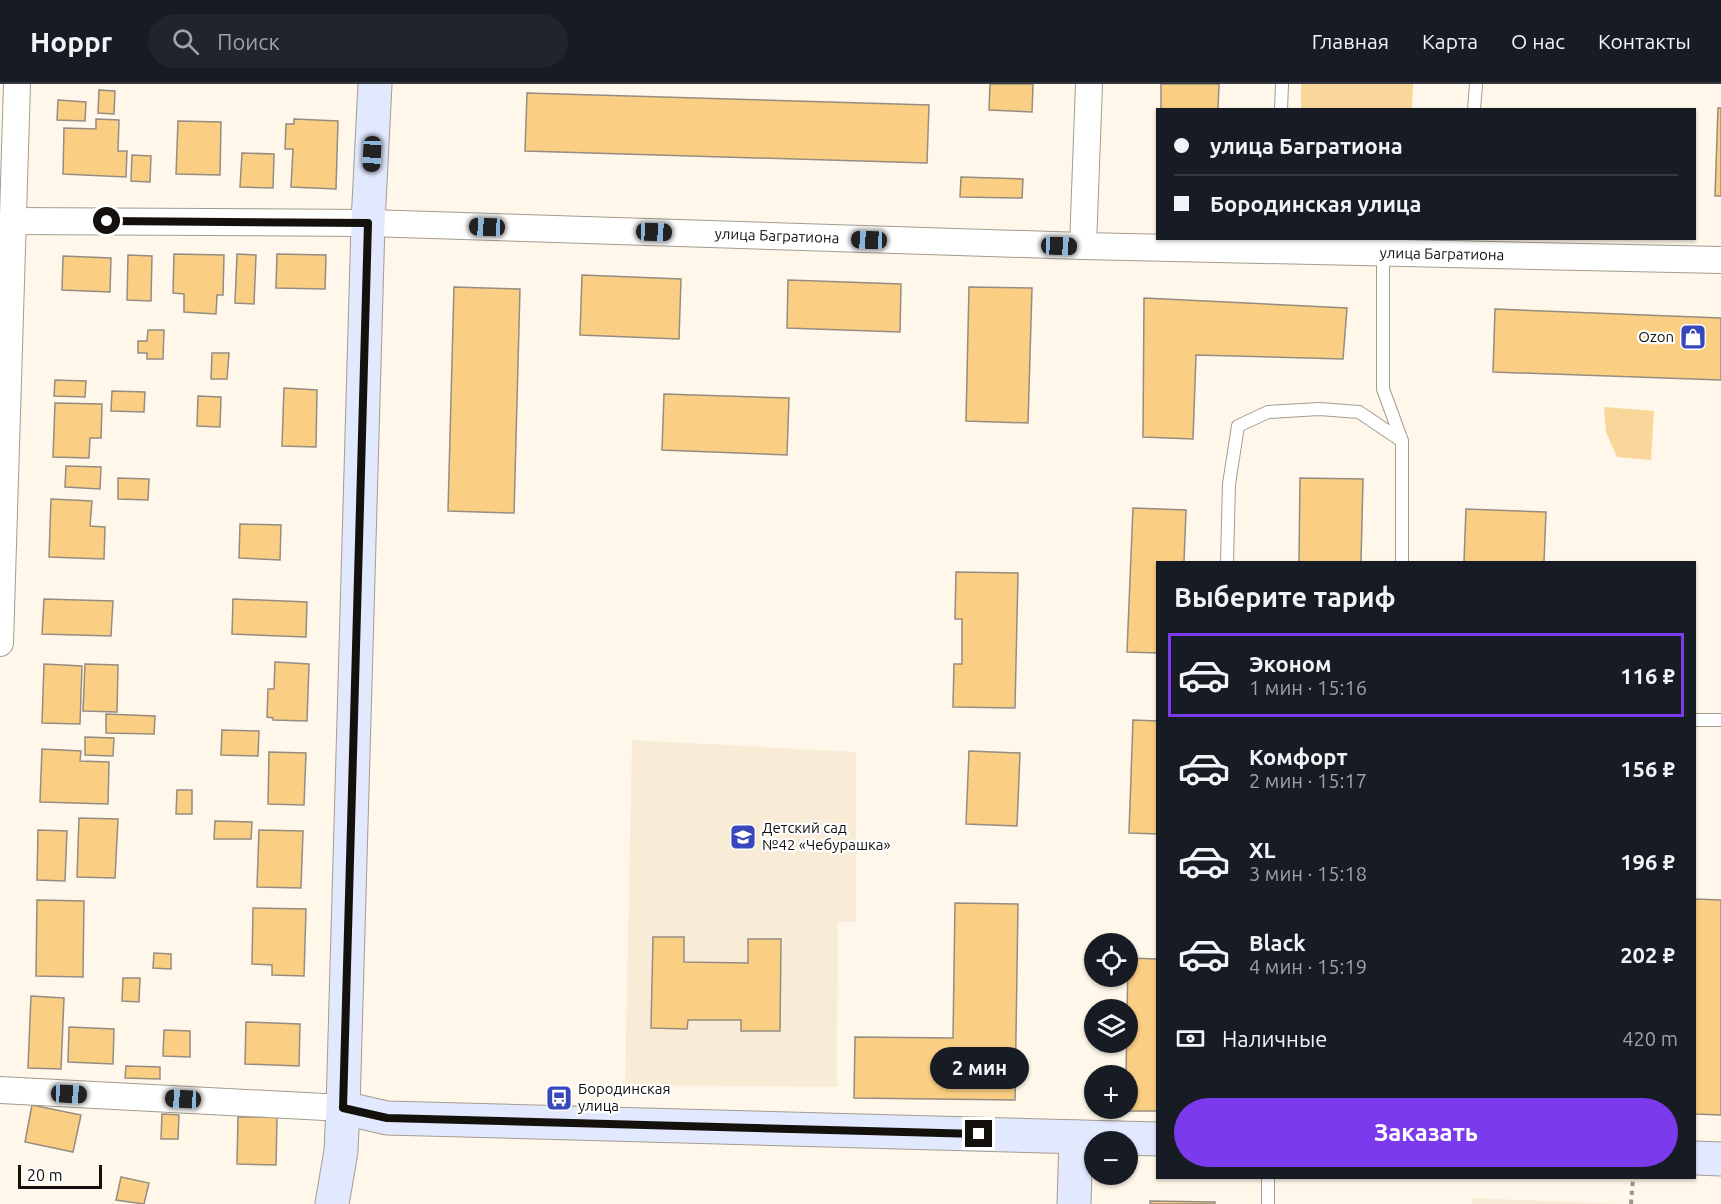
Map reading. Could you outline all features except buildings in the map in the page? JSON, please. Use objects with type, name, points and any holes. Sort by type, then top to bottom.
[{"type":"street","points":[[0,643],[17,84]]},
{"type":"street","points":[[332,1204],[341,1151],[343,1108],[368,223],[375,84]]},
{"type":"street","points":[[1083,246],[1089,84]]},
{"type":"street","name":"улица Багратиона","points":[[12,221],[368,223],[1083,246],[1274,245],[1383,253],[1468,246],[1721,260]]},
{"type":"street","points":[[0,1090],[343,1108],[387,1118],[1156,1138]]},
{"type":"street","points":[[1074,1204],[1076,1137]]},
{"type":"street","points":[[1696,1158],[1721,1160]]},
{"type":"lane","points":[[1281,108],[1282,84]]},
{"type":"lane","points":[[1474,108],[1476,84]]},
{"type":"lane","points":[[1383,253],[1383,389],[1402,441],[1402,561]]},
{"type":"lane","points":[[1227,561],[1229,484],[1238,426],[1268,412],[1319,409],[1359,412],[1402,441]]},
{"type":"lane","points":[[1696,720],[1721,720]]},
{"type":"lane","points":[[1268,1179],[1268,1204]]},
{"type":"path","points":[[1631,1204],[1632,1179]]},
{"type":"shaded area","points":[[1301,84],[1413,84],[1412,108],[1301,108]]},
{"type":"shaded area","points":[[1604,407],[1654,411],[1651,460],[1617,457],[1606,432]]},
{"type":"shaded area","name":"Детский сад №42 «Чебурашка»","points":[[632,740],[856,752],[856,922],[838,922],[837,1087],[625,1085]]},
{"type":"shaded area","points":[[1472,1198],[1622,1204],[1472,1204]]},
{"type":"place","name":"Ozon","points":[[1693,337]]},
{"type":"place","name":"Детский сад №42 «Чебурашка»","points":[[743,837]]},
{"type":"place","name":"Бородинская улица","points":[[559,1098]]},
{"type":"route","points":[[107,221],[368,223],[343,1108],[387,1118],[979,1134]]}]
